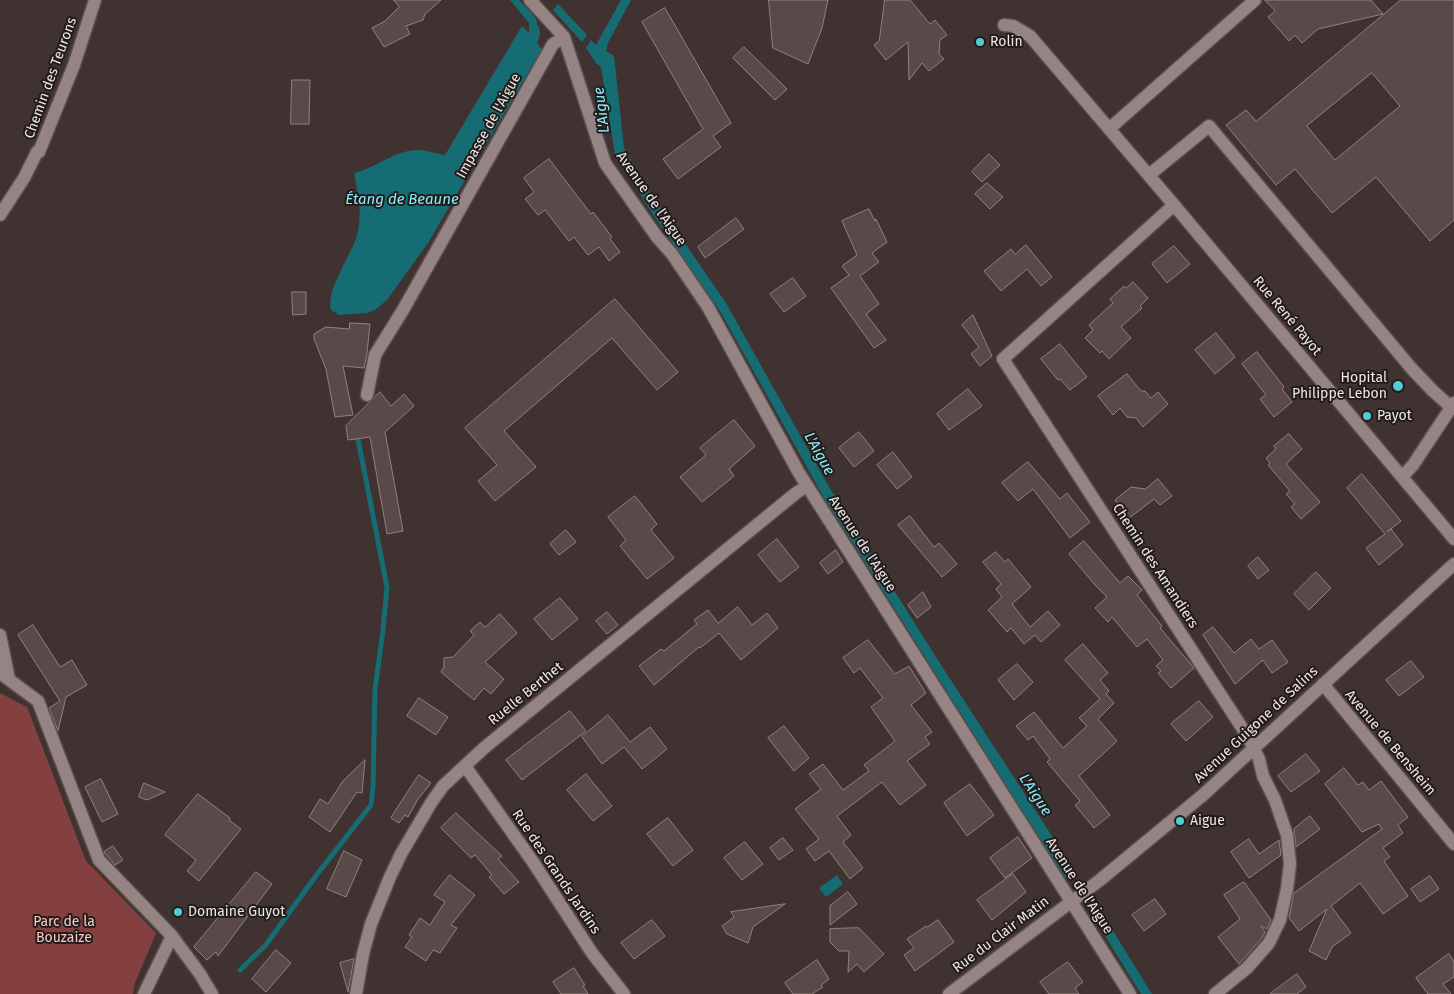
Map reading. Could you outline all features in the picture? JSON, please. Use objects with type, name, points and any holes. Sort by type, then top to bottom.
[{"type":"street","name":"Chemin des Teurons","points":[[0,215],[24,178],[43,143],[77,58],[95,0]]},
{"type":"street","name":"Avenue de l'Aigue","points":[[530,0],[564,37],[605,163],[656,237],[672,254],[708,307],[807,486],[1049,868],[1074,898],[1130,994]]},
{"type":"street","points":[[1109,129],[1255,0]]},
{"type":"street","name":"Rue René Payot","points":[[1004,25],[1012,26],[1030,36],[1174,204],[1454,539]]},
{"type":"street","name":"Impasse de l'Aigue","points":[[367,394],[375,355],[408,301],[553,44],[564,37]]},
{"type":"street","points":[[1149,175],[1209,126],[1412,369],[1453,405],[1413,465],[1402,477]]},
{"type":"street","name":"Chemin des Amandiers","points":[[1174,204],[1003,359],[1254,747],[1259,759],[1262,776],[1275,800],[1287,835],[1290,864],[1288,889],[1280,920],[1269,943],[1259,957],[1215,994]]},
{"type":"street","name":"Ruelle Berthet","points":[[357,989],[363,954],[371,924],[390,877],[401,854],[443,786],[491,742],[807,486]]},
{"type":"street","name":"Avenue Guigone de Salins","points":[[1074,898],[1203,795],[1454,564]]},
{"type":"street","points":[[0,635],[5,676],[38,701],[99,860],[172,936],[212,994]]},
{"type":"street","name":"Avenue de Bensheim","points":[[1323,684],[1454,844]]},
{"type":"street","name":"Rue des Grands Jardins","points":[[465,766],[533,862],[592,953],[624,994]]},
{"type":"street","name":"Rue du Clair Matin","points":[[949,994],[1074,898]]},
{"type":"street","points":[[144,994],[172,936]]},
{"type":"green space","name":"Parc de la Bouzaize","points":[[0,693],[27,707],[86,861],[156,933],[135,983],[133,994],[0,994]]},
{"type":"water","name":"Étang de Beaune","points":[[510,0],[516,0],[539,27],[540,35],[537,43],[542,49],[428,243],[387,300],[375,310],[367,313],[339,315],[331,310],[330,301],[336,282],[355,240],[360,217],[354,173],[393,156],[410,151],[421,150],[445,155],[522,26],[529,33],[529,23]]},
{"type":"water","points":[[621,0],[631,0],[608,43],[606,51],[614,56],[624,148],[647,188],[726,303],[829,487],[941,665],[1074,870],[1065,878],[823,496],[720,311],[654,216],[615,154],[601,67],[586,48],[591,40],[596,45]]},
{"type":"water","points":[[558,4],[587,35],[582,42],[553,10]]},
{"type":"water","points":[[837,875],[843,884],[826,897],[819,888]]},
{"type":"water","points":[[1105,918],[1152,994],[1141,994],[1097,923]]},
{"type":"building","points":[[394,0],[441,0],[425,14],[423,20],[406,26],[410,34],[384,47],[372,28],[385,21],[399,7]]},
{"type":"building","points":[[769,0],[828,0],[822,28],[808,64],[773,48]]},
{"type":"building","points":[[885,0],[910,0],[930,24],[935,20],[947,35],[940,40],[939,54],[944,59],[929,71],[922,63],[909,80],[908,42],[886,60],[874,45],[879,41]]},
{"type":"building","points":[[1265,0],[1371,0],[1383,14],[1318,29],[1302,43],[1295,35],[1289,41],[1268,17],[1275,11]]},
{"type":"building","points":[[1401,0],[1454,0],[1454,220],[1430,241],[1376,177],[1332,213],[1295,169],[1276,185],[1226,125],[1246,110],[1256,121]],"holes":[[[1372,73],[1400,106],[1335,160],[1307,126]]]},
{"type":"building","points":[[665,8],[731,123],[713,136],[721,147],[678,179],[663,159],[703,129],[642,22]]},
{"type":"building","points":[[744,47],[787,89],[775,100],[733,58]]},
{"type":"building","points":[[292,80],[310,80],[309,124],[291,124]]},
{"type":"building","points":[[989,154],[1000,165],[982,182],[972,172]]},
{"type":"building","points":[[549,159],[591,214],[593,212],[612,237],[610,239],[620,252],[609,261],[599,247],[588,255],[574,237],[569,241],[545,210],[538,215],[525,199],[534,192],[524,178]]},
{"type":"building","points":[[987,183],[1003,197],[990,209],[975,194]]},
{"type":"building","points":[[869,209],[887,242],[872,253],[879,262],[860,276],[879,304],[866,314],[886,340],[874,348],[831,288],[849,275],[842,266],[857,255],[842,221]]},
{"type":"building","points":[[736,218],[744,229],[705,258],[698,247]]},
{"type":"building","points":[[1026,245],[1052,277],[1041,286],[1027,269],[1001,291],[984,271],[1011,249],[1015,254]]},
{"type":"building","points":[[1174,246],[1190,264],[1167,283],[1152,264]]},
{"type":"building","points":[[793,278],[806,296],[784,312],[770,294]]},
{"type":"building","points":[[1133,282],[1148,298],[1140,306],[1142,308],[1121,327],[1131,338],[1109,359],[1085,338],[1093,330],[1089,325],[1113,303],[1110,299],[1124,286],[1126,288]]},
{"type":"building","points":[[292,292],[306,292],[306,314],[293,315]]},
{"type":"building","points":[[615,299],[678,372],[657,390],[612,338],[504,431],[536,467],[495,501],[478,481],[497,465],[465,428]]},
{"type":"building","points":[[973,315],[992,356],[980,366],[971,354],[979,347],[962,325]]},
{"type":"building","points":[[350,323],[370,324],[367,353],[364,368],[343,366],[353,415],[335,417],[326,369],[314,339],[314,334],[326,327],[349,329]]},
{"type":"building","points":[[1216,333],[1235,357],[1215,374],[1195,350]]},
{"type":"building","points":[[1060,344],[1087,377],[1070,390],[1060,379],[1058,380],[1041,359]]},
{"type":"building","points":[[1257,352],[1284,387],[1282,389],[1292,402],[1274,417],[1260,399],[1266,395],[1242,364]]},
{"type":"building","points":[[1127,374],[1141,391],[1145,391],[1151,398],[1158,392],[1168,404],[1143,427],[1136,418],[1127,417],[1120,408],[1113,415],[1098,396]]},
{"type":"building","points":[[968,389],[982,406],[949,430],[937,414]]},
{"type":"building","points":[[380,392],[391,406],[404,394],[414,406],[385,432],[403,531],[387,534],[370,437],[348,440],[346,426]]},
{"type":"building","points":[[734,420],[755,446],[729,469],[734,476],[702,502],[680,477],[706,455],[700,448]]},
{"type":"building","points":[[859,432],[874,451],[854,467],[839,448]]},
{"type":"building","points":[[1289,434],[1302,449],[1286,464],[1320,502],[1301,519],[1291,507],[1295,504],[1286,494],[1290,491],[1268,465],[1270,463],[1266,458],[1276,449],[1274,446]]},
{"type":"building","points":[[893,452],[912,477],[897,489],[877,465]]},
{"type":"building","points":[[1028,462],[1060,499],[1067,493],[1090,522],[1070,538],[1033,489],[1018,501],[1002,483]]},
{"type":"building","points":[[1362,474],[1401,521],[1387,532],[1391,529],[1403,545],[1379,565],[1366,548],[1385,534],[1347,488]]},
{"type":"building","points":[[1158,479],[1172,496],[1160,505],[1154,499],[1128,519],[1115,500],[1131,487],[1145,489]]},
{"type":"building","points":[[635,496],[657,524],[651,530],[674,558],[647,579],[620,546],[626,540],[608,517]]},
{"type":"building","points":[[910,516],[934,547],[939,543],[957,564],[942,577],[898,525]]},
{"type":"building","points":[[566,530],[576,542],[559,555],[550,544]]},
{"type":"building","points":[[777,539],[799,567],[780,582],[758,555]]},
{"type":"building","points":[[1084,541],[1120,583],[1128,576],[1142,590],[1137,595],[1162,626],[1160,628],[1194,668],[1171,688],[1158,673],[1161,671],[1156,666],[1163,660],[1147,639],[1137,647],[1112,617],[1108,622],[1095,608],[1107,597],[1069,554]]},
{"type":"building","points":[[836,550],[843,562],[828,574],[820,563]]},
{"type":"building","points":[[996,552],[1005,562],[1008,559],[1031,587],[1012,604],[1030,627],[1048,611],[1060,625],[1041,642],[1035,635],[1024,644],[1011,628],[1007,632],[988,610],[1002,597],[996,589],[1001,584],[983,562]]},
{"type":"building","points":[[1258,557],[1269,570],[1258,579],[1248,566]]},
{"type":"building","points":[[1316,572],[1331,588],[1309,610],[1294,594]]},
{"type":"building","points":[[923,592],[931,607],[917,618],[908,605]]},
{"type":"building","points":[[560,598],[578,619],[552,640],[534,619]]},
{"type":"building","points":[[738,607],[752,625],[767,613],[778,628],[741,660],[719,633],[699,647],[654,685],[639,666],[661,649],[664,651],[697,624],[694,620],[708,610],[718,623]]},
{"type":"building","points":[[607,612],[618,625],[607,634],[596,621]]},
{"type":"building","points":[[500,614],[517,633],[485,662],[504,679],[491,694],[484,688],[474,700],[441,672],[444,667],[444,658],[453,657],[474,635],[470,631],[480,622],[485,627]]},
{"type":"building","points":[[33,625],[60,667],[72,660],[87,685],[66,697],[58,731],[49,708],[60,701],[18,635]]},
{"type":"building","points":[[1213,627],[1234,653],[1251,639],[1259,649],[1272,640],[1288,662],[1272,673],[1263,660],[1235,684],[1203,635]]},
{"type":"building","points":[[868,640],[895,674],[909,666],[926,693],[911,705],[932,732],[925,737],[930,744],[907,761],[926,785],[900,805],[882,782],[837,816],[851,835],[843,842],[863,868],[850,879],[829,851],[815,861],[806,849],[819,839],[795,809],[821,789],[809,774],[823,764],[843,790],[869,771],[864,765],[895,741],[871,707],[883,698],[860,668],[854,673],[843,658]]},
{"type":"building","points":[[1083,644],[1108,673],[1100,680],[1109,691],[1106,694],[1114,703],[1098,719],[1117,741],[1079,776],[1110,815],[1094,828],[1075,805],[1080,801],[1047,762],[1050,759],[1033,736],[1028,740],[1016,726],[1034,712],[1063,748],[1087,726],[1079,718],[1100,699],[1065,660]]},
{"type":"building","points":[[1411,661],[1424,677],[1399,696],[1386,680]]},
{"type":"building","points":[[1017,664],[1033,682],[1014,700],[998,680]]},
{"type":"building","points":[[419,698],[448,717],[436,735],[407,716]]},
{"type":"building","points":[[1199,701],[1213,717],[1186,741],[1171,724]]},
{"type":"building","points":[[570,711],[586,731],[522,780],[506,760]]},
{"type":"building","points":[[608,715],[630,742],[650,727],[667,749],[642,769],[624,747],[602,764],[582,737]]},
{"type":"building","points":[[784,726],[809,758],[794,771],[768,738]]},
{"type":"building","points":[[1306,754],[1320,771],[1291,792],[1278,776]]},
{"type":"building","points":[[365,760],[362,793],[357,792],[330,832],[309,817],[320,799],[328,804],[343,781]]},
{"type":"building","points":[[1344,768],[1358,785],[1363,782],[1369,790],[1381,781],[1408,817],[1398,825],[1403,833],[1383,848],[1390,857],[1384,861],[1408,896],[1383,914],[1360,883],[1331,906],[1351,933],[1332,947],[1326,960],[1309,951],[1327,909],[1299,931],[1289,918],[1294,893],[1382,829],[1379,824],[1362,832],[1325,784]]},
{"type":"building","points":[[586,774],[612,806],[593,821],[567,790]]},
{"type":"building","points":[[419,775],[431,783],[418,799],[408,817],[405,815],[399,823],[391,818]]},
{"type":"building","points":[[101,779],[118,814],[102,822],[85,787]]},
{"type":"building","points":[[144,783],[165,792],[147,800],[139,797]]},
{"type":"building","points":[[970,784],[994,815],[967,836],[944,803]]},
{"type":"building","points":[[198,794],[230,818],[229,820],[241,829],[199,881],[187,871],[196,860],[165,835]]},
{"type":"building","points":[[456,813],[502,856],[498,859],[519,882],[504,894],[489,877],[492,875],[475,855],[471,858],[441,828]]},
{"type":"building","points":[[1310,816],[1320,829],[1296,847],[1294,829]]},
{"type":"building","points":[[668,818],[693,850],[673,866],[647,834]]},
{"type":"building","points":[[1018,837],[1032,858],[1005,878],[990,858]]},
{"type":"building","points":[[783,838],[793,850],[779,860],[770,848]]},
{"type":"building","points":[[1249,839],[1259,854],[1279,840],[1281,855],[1249,878],[1231,852]]},
{"type":"building","points":[[745,842],[763,864],[742,880],[724,858]]},
{"type":"building","points":[[113,846],[123,860],[115,865],[104,852]]},
{"type":"building","points":[[344,851],[362,860],[346,897],[327,889]]},
{"type":"building","points":[[256,872],[272,884],[218,956],[216,952],[207,960],[194,947]]},
{"type":"building","points":[[1013,874],[1026,892],[992,920],[977,900]]},
{"type":"building","points":[[450,875],[475,895],[451,925],[457,928],[440,953],[433,950],[426,961],[405,947],[412,937],[409,935],[420,918],[430,925],[445,902],[434,895]]},
{"type":"building","points":[[1430,876],[1439,889],[1420,902],[1411,889]]},
{"type":"building","points":[[1244,882],[1271,920],[1267,929],[1261,926],[1265,932],[1262,938],[1239,964],[1218,937],[1240,919],[1224,895]]},
{"type":"building","points":[[848,892],[857,904],[830,925],[830,906]]},
{"type":"building","points":[[1155,899],[1166,914],[1144,931],[1132,915]]},
{"type":"building","points":[[785,904],[753,927],[748,943],[727,934],[722,926],[734,917],[731,912]]},
{"type":"building","points":[[652,920],[665,936],[634,959],[621,943]]},
{"type":"building","points":[[938,920],[954,942],[915,971],[904,955],[914,948],[907,939]]},
{"type":"building","points":[[859,928],[884,954],[864,972],[857,964],[848,972],[849,951],[839,951],[830,942],[830,929]]},
{"type":"building","points":[[276,950],[291,963],[266,992],[252,979]]},
{"type":"building","points":[[1449,954],[1454,961],[1454,977],[1443,984],[1451,994],[1428,994],[1416,978]]},
{"type":"building","points":[[354,959],[348,992],[340,963]]},
{"type":"building","points":[[817,960],[829,979],[821,985],[823,987],[812,994],[793,994],[785,983]]},
{"type":"building","points":[[1068,962],[1083,982],[1075,988],[1079,994],[1049,994],[1040,982]]},
{"type":"building","points":[[574,968],[585,985],[583,986],[588,994],[561,994],[553,982]]},
{"type":"building","points":[[1297,974],[1306,987],[1297,994],[1270,994]]},
{"type":"waterway","points":[[516,0],[534,20],[535,28]]},
{"type":"waterway","points":[[240,970],[265,946],[371,805],[375,690],[387,587],[358,439]]},
{"type":"place","name":"Rolin","points":[[980,42]]},
{"type":"place","name":"Hopital Philippe Lebon","points":[[1398,386]]},
{"type":"place","name":"Payot","points":[[1367,416]]},
{"type":"place","name":"Aigue","points":[[1180,821]]},
{"type":"place","name":"Domaine Guyot","points":[[178,912]]},
{"type":"water label","name":"L'Aigue","points":[[602,110]]},
{"type":"water label","name":"L'Aigue","points":[[819,454]]},
{"type":"water label","name":"L'Aigue","points":[[1035,795]]}]
